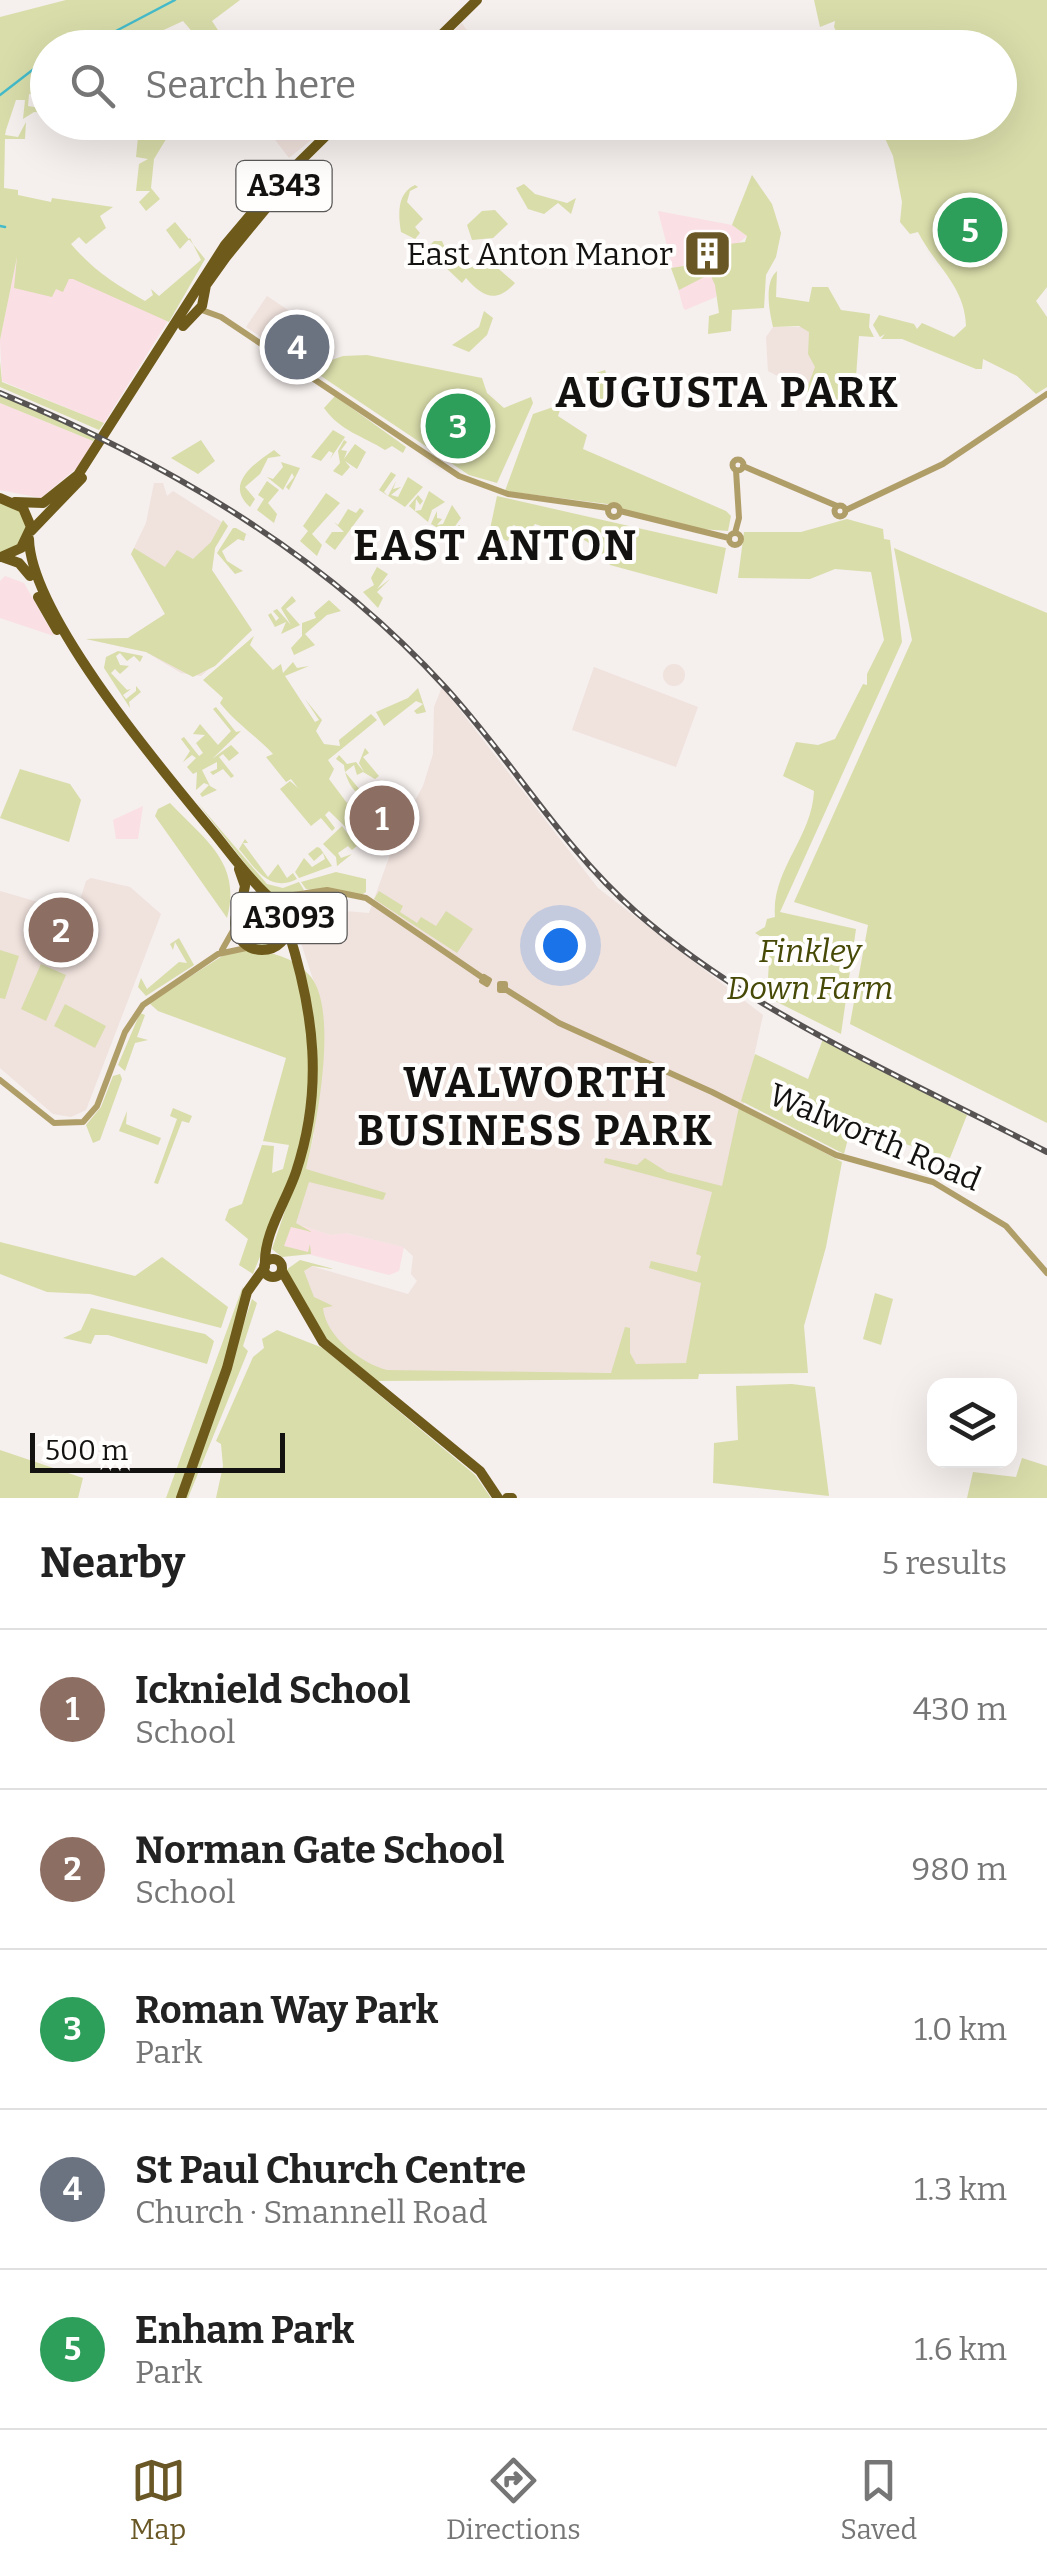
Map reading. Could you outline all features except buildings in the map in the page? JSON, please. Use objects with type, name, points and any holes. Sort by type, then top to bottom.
[{"type":"main road","points":[[445,30],[477,0]]},
{"type":"main road","points":[[442,30],[448,27]]},
{"type":"main road","name":"A343","points":[[30,535],[72,487],[264,198],[322,140]]},
{"type":"main road","name":"A343","points":[[197,302],[207,282],[261,212],[332,140]]},
{"type":"main road","points":[[0,498],[41,504],[72,487]]},
{"type":"main road","points":[[1,557],[19,550],[30,535],[28,514],[15,502]]},
{"type":"main road","name":"A3093","points":[[30,535],[31,564],[52,608],[158,766]]},
{"type":"main road","name":"A3093","points":[[1,557],[27,571],[45,611],[91,683],[232,855],[270,897],[283,905],[302,976],[314,1042],[312,1100],[298,1164],[265,1244],[272,1270],[250,1286],[181,1498]]},
{"type":"main road","name":"A3093","points":[[232,855],[244,882],[235,927],[251,947],[288,956],[302,976]]},
{"type":"main road","name":"A3093","points":[[241,906],[252,898],[270,897]]},
{"type":"main road","name":"A3093","points":[[268,949],[279,944],[288,925]]},
{"type":"main road","points":[[272,1270],[323,1342],[480,1471],[496,1494],[509,1498]]},
{"type":"street","points":[[197,302],[459,476],[520,496],[608,508],[614,517],[620,511],[732,535],[739,518],[734,487],[739,468],[841,507],[928,473],[1047,394]]},
{"type":"street","name":"Walworth Road","points":[[270,897],[337,891],[366,898],[486,980],[559,1024],[712,1092],[836,1155],[934,1182],[1002,1223],[1047,1273]]},
{"type":"street","points":[[288,925],[302,896]]},
{"type":"street","points":[[218,954],[235,927]]},
{"type":"street","points":[[0,1080],[54,1124],[83,1122],[97,1106],[126,1032],[143,1005],[218,954],[251,947]]},
{"type":"shaded area","points":[[275,140],[311,140],[289,158]]},
{"type":"shaded area","points":[[658,211],[732,225],[747,236],[735,246],[716,278],[716,297],[685,310]]},
{"type":"shaded area","points":[[18,252],[169,319],[104,423],[2,381],[0,340]]},
{"type":"shaded area","points":[[267,296],[300,318],[280,350],[246,327]]},
{"type":"shaded area","points":[[773,327],[806,327],[854,404],[808,392],[768,371],[766,337]]},
{"type":"shaded area","points":[[0,403],[93,441],[80,465],[41,498],[0,490]]},
{"type":"shaded area","points":[[154,483],[163,483],[167,496],[173,491],[228,526],[215,548],[212,570],[252,630],[201,676],[181,673],[146,652],[86,639],[128,638],[165,614],[131,554],[146,523]]},
{"type":"shaded area","points":[[5,576],[24,583],[54,636],[0,618],[0,581]]},
{"type":"shaded area","points":[[670,664],[678,664],[685,675],[678,686],[670,686],[663,679],[663,671]]},
{"type":"shaded area","points":[[594,667],[698,707],[676,767],[572,730]]},
{"type":"shaded area","name":"WALWORTH BUSINESS PARK","points":[[442,687],[598,888],[763,1015],[685,1372],[372,1375],[310,1311],[299,1273],[304,1264],[408,1294],[417,1281],[411,1274],[413,1256],[403,1247],[346,1233],[331,1235],[293,1223],[314,1135],[318,994],[299,937],[309,908],[369,913],[399,830],[423,786],[433,754],[434,707]]},
{"type":"shaded area","points":[[393,800],[404,811],[384,844],[359,811]]},
{"type":"shaded area","points":[[143,806],[138,839],[116,839],[113,820]]},
{"type":"shaded area","points":[[91,878],[130,887],[161,914],[86,1110],[71,1117],[53,1114],[0,1068],[0,891],[76,913],[86,881]]},
{"type":"shaded area","points":[[286,1221],[331,1235],[345,1233],[404,1247],[399,1271],[389,1275],[300,1252],[285,1253],[280,1240]]},
{"type":"green space","points":[[66,0],[240,0],[212,21],[218,30],[191,30],[183,21],[164,30],[30,30],[30,115],[23,119],[25,100],[16,100],[5,135],[18,137],[26,122],[25,139],[5,139],[4,188],[51,202],[52,198],[113,207],[100,216],[106,228],[86,244],[79,237],[71,244],[124,289],[145,301],[153,295],[151,289],[159,296],[201,260],[193,245],[205,259],[169,322],[73,279],[69,279],[63,292],[56,289],[52,297],[14,288],[17,257],[0,340],[0,17]]},
{"type":"green space","points":[[814,0],[1047,0],[1047,287],[1036,301],[1047,317],[1047,387],[1036,394],[1017,376],[983,359],[982,369],[976,369],[902,339],[881,339],[885,334],[880,337],[873,325],[879,315],[914,324],[917,329],[922,323],[954,337],[966,326],[961,299],[948,277],[918,232],[910,234],[900,222],[902,202],[886,140],[1017,140],[1017,30],[836,30],[835,21],[820,27]]},
{"type":"green space","points":[[138,140],[166,140],[154,159],[151,188],[160,199],[146,211],[139,202],[150,191],[136,191],[139,164],[148,159],[136,157]]},
{"type":"green space","points":[[752,175],[772,204],[781,233],[776,257],[766,275],[764,308],[732,310],[731,331],[708,334],[709,316],[719,313],[715,285],[705,263],[708,275],[679,290],[671,268],[703,263],[729,244],[745,242],[747,236],[732,225]]},
{"type":"green space","points":[[524,184],[535,194],[567,203],[576,198],[571,214],[558,203],[544,214],[528,209],[516,188]]},
{"type":"green space","points":[[415,185],[418,187],[410,191],[407,202],[423,219],[415,227],[420,233],[415,239],[401,232],[399,211],[405,193]]},
{"type":"green space","points":[[495,210],[508,224],[493,238],[472,240],[467,225],[482,211]]},
{"type":"green space","points":[[175,222],[189,239],[180,249],[166,230]]},
{"type":"green space","points":[[434,241],[442,241],[448,255],[462,258],[465,267],[477,261],[485,266],[493,264],[515,283],[502,294],[490,296],[466,278],[462,283],[426,249]]},
{"type":"green space","points":[[777,271],[776,297],[809,302],[812,287],[828,287],[841,310],[870,314],[869,327],[874,337],[859,336],[854,404],[806,391],[815,367],[808,354],[809,332],[799,326],[773,327],[769,289]]},
{"type":"green space","points":[[484,311],[493,318],[487,335],[469,352],[452,345],[479,327]]},
{"type":"green space","points":[[367,355],[482,378],[487,393],[504,408],[531,397],[533,403],[497,483],[469,475],[309,368],[343,356]]},
{"type":"green space","points":[[0,361],[2,382],[104,423],[99,430],[0,387]]},
{"type":"green space","points":[[605,370],[612,393],[596,409],[588,402],[595,382],[593,374]]},
{"type":"green space","points":[[0,395],[97,437],[93,441],[0,403]]},
{"type":"green space","points":[[335,396],[406,447],[403,453],[392,446],[385,450],[337,422],[324,408]]},
{"type":"green space","points":[[562,404],[558,416],[587,435],[583,449],[726,511],[731,516],[728,531],[655,522],[615,505],[505,491],[533,414]]},
{"type":"green space","points":[[333,430],[345,437],[330,459],[333,453],[329,451],[321,461],[311,457]]},
{"type":"green space","points":[[201,440],[215,461],[198,474],[171,458]]},
{"type":"green space","points":[[344,440],[344,459],[355,444],[366,452],[357,469],[345,461],[350,467],[342,476],[333,471],[340,463],[338,451]]},
{"type":"green space","points":[[274,450],[281,456],[268,458],[260,474],[245,487],[255,499],[250,507],[243,499],[241,483],[251,468]]},
{"type":"green space","points":[[281,462],[300,468],[289,490],[286,487],[294,477],[292,473],[283,490],[267,477],[273,479],[283,467]]},
{"type":"green space","points":[[391,472],[396,475],[384,492],[388,496],[379,490]]},
{"type":"green space","points":[[408,477],[423,487],[405,507],[388,496],[396,481],[393,489],[401,487],[391,495],[398,497]]},
{"type":"green space","points":[[267,481],[279,490],[268,503],[277,514],[274,523],[257,510],[264,499],[258,495]]},
{"type":"green space","points":[[429,491],[445,502],[432,510],[428,522],[409,506],[418,495],[423,501],[420,505],[416,499],[415,511],[421,510]]},
{"type":"green space","points":[[326,493],[340,503],[312,534],[322,545],[317,556],[300,541],[308,531],[303,526]]},
{"type":"green space","points":[[497,496],[726,548],[717,594],[610,565],[596,547],[584,540],[535,524],[530,530],[513,525],[508,541],[489,534]]},
{"type":"green space","points":[[0,502],[20,509],[28,526],[20,544],[0,553]]},
{"type":"green space","points":[[452,505],[461,518],[450,533],[459,525],[462,527],[457,533],[459,540],[431,524],[437,511],[437,518],[442,519],[437,525],[443,524]]},
{"type":"green space","points":[[360,508],[364,511],[335,550],[325,542],[332,532],[344,532],[334,522],[338,525],[348,509],[356,513]]},
{"type":"green space","name":"Finkley Down Farm","points":[[847,519],[883,529],[884,539],[890,540],[902,642],[780,912],[856,929],[841,1034],[767,997],[770,942],[755,933],[765,927],[767,919],[775,917],[779,884],[812,808],[814,791],[783,776],[796,742],[818,745],[835,739],[863,684],[867,685],[867,674],[884,640],[871,572],[835,569],[810,579],[738,578],[744,532],[801,532]]},
{"type":"green space","points":[[223,520],[228,526],[215,548],[212,570],[252,630],[215,666],[193,677],[146,652],[86,639],[128,638],[165,614],[131,554],[134,548],[165,567],[177,550],[193,559],[211,542]]},
{"type":"green space","points":[[236,528],[253,538],[246,534],[244,541],[238,539],[222,551],[227,561],[243,571],[235,574],[217,553]]},
{"type":"green space","points":[[894,548],[1047,613],[1047,1123],[850,1024],[868,925],[794,902],[912,640]]},
{"type":"green space","points":[[377,567],[388,574],[377,589],[390,579],[377,592],[383,598],[378,608],[363,592],[374,585],[371,578]]},
{"type":"green space","points":[[292,596],[296,601],[286,609],[300,625],[281,634],[286,622],[275,627],[268,615],[271,613],[276,621],[279,618],[273,611],[277,609],[291,625],[281,608]]},
{"type":"green space","points":[[329,600],[341,611],[327,615],[305,634],[315,645],[294,655],[291,648],[302,636],[302,623],[316,618],[314,613]]},
{"type":"green space","points":[[254,636],[250,645],[273,670],[281,664],[283,673],[293,662],[297,668],[309,666],[285,676],[315,722],[319,720],[305,699],[322,720],[316,731],[324,744],[340,746],[339,740],[371,714],[377,720],[328,760],[334,769],[329,779],[347,803],[352,799],[384,844],[378,852],[370,842],[365,846],[329,811],[325,815],[335,828],[332,831],[321,818],[311,826],[280,789],[290,781],[298,788],[291,779],[286,782],[266,757],[273,754],[226,710],[220,703],[223,698],[203,680]]},
{"type":"green space","points":[[118,651],[143,656],[140,662],[134,656],[127,661],[120,653],[116,656],[120,665],[129,666],[120,674],[115,669],[111,673],[127,690],[131,689],[123,695],[126,699],[136,691],[136,686],[141,692],[129,702],[130,708],[104,668],[106,657]]},
{"type":"green space","points":[[418,688],[426,712],[414,711],[423,704],[416,701],[384,726],[376,712],[408,698]]},
{"type":"green space","points":[[216,707],[236,732],[241,731],[212,759],[231,745],[239,753],[229,761],[223,754],[219,757],[234,776],[231,778],[223,769],[213,775],[210,772],[217,769],[217,762],[202,770],[210,786],[217,790],[202,797],[200,794],[209,785],[204,783],[196,790],[197,772],[193,774],[187,767],[196,758],[192,755],[183,762],[190,751],[181,739],[184,737],[199,756],[203,753],[196,743],[205,735],[193,734],[200,724],[218,745],[231,731],[213,709]]},
{"type":"green space","points":[[365,748],[369,753],[363,757],[379,776],[375,779],[363,772],[357,775],[354,765],[345,772],[344,765],[336,759],[339,755],[347,764],[356,762],[364,772],[359,763]]},
{"type":"green space","points":[[20,769],[70,784],[81,800],[69,842],[0,818]]},
{"type":"green space","points":[[345,772],[366,797],[374,797],[371,801],[355,791]]},
{"type":"green space","points":[[196,801],[267,884],[283,888],[299,882],[304,890],[284,897],[270,895]]},
{"type":"green space","points":[[170,803],[207,841],[225,867],[230,899],[227,918],[155,816],[158,809]]},
{"type":"green space","points":[[342,826],[357,846],[352,850],[348,846],[338,853],[341,858],[352,854],[337,866],[336,857],[323,844]]},
{"type":"green space","points":[[245,839],[248,843],[243,843],[268,877],[278,864],[287,878],[293,873],[297,879],[279,883],[264,877],[239,849]]},
{"type":"green space","points":[[320,848],[332,866],[299,878],[295,872],[304,858],[312,867],[325,859],[323,853],[314,861],[308,854]]},
{"type":"green space","points":[[336,872],[366,879],[366,892],[360,896],[306,889],[301,882]]},
{"type":"green space","points":[[379,891],[403,906],[400,912],[417,923],[421,917],[436,926],[446,911],[473,929],[457,953],[374,899]]},
{"type":"green space","points":[[262,898],[279,906],[287,923],[279,940],[262,948],[245,940],[237,923],[245,906]]},
{"type":"green space","points":[[179,938],[194,965],[146,996],[138,987],[141,978],[147,989],[179,962],[187,963],[175,942],[173,950],[170,944]]},
{"type":"green space","points":[[0,950],[19,956],[5,999],[0,998]]},
{"type":"green space","points":[[230,951],[275,954],[298,965],[311,977],[319,994],[323,1071],[306,1169],[386,1193],[383,1200],[309,1182],[296,1223],[312,1232],[291,1227],[284,1246],[308,1252],[310,1244],[311,1254],[282,1257],[272,1249],[287,1205],[280,1207],[253,1274],[239,1265],[248,1239],[225,1220],[229,1209],[242,1204],[262,1145],[274,1146],[272,1173],[283,1169],[289,1145],[263,1141],[286,1058],[158,1011],[149,1003]]},
{"type":"green space","points":[[41,964],[66,975],[46,1021],[21,1009]]},
{"type":"green space","points":[[65,1004],[106,1026],[95,1048],[54,1026]]},
{"type":"green space","points":[[140,1013],[145,1015],[137,1037],[148,1040],[135,1043],[125,1071],[118,1065]]},
{"type":"green space","points":[[823,1039],[967,1115],[950,1158],[851,1127],[844,1154],[741,1101],[755,1054],[808,1079]]},
{"type":"green space","points":[[120,1074],[122,1079],[100,1140],[93,1143],[86,1125],[101,1107],[113,1076]]},
{"type":"green space","points":[[739,1107],[842,1162],[826,1247],[804,1326],[808,1373],[699,1374],[698,1379],[373,1381],[326,1342],[286,1270],[300,1260],[334,1269],[312,1266],[304,1271],[314,1297],[333,1306],[323,1308],[338,1339],[356,1355],[387,1370],[611,1373],[625,1327],[630,1328],[630,1353],[636,1364],[686,1363],[701,1283],[649,1268],[651,1261],[697,1272],[701,1256],[696,1254],[712,1192],[604,1163],[605,1158],[637,1165],[645,1158],[667,1172],[722,1186]]},
{"type":"green space","points":[[173,1108],[192,1116],[189,1123],[182,1121],[158,1184],[154,1183],[177,1119],[170,1116]]},
{"type":"green space","points":[[127,1111],[126,1124],[161,1138],[158,1145],[119,1131]]},
{"type":"green space","points":[[0,1242],[135,1276],[162,1257],[228,1307],[221,1328],[90,1294],[47,1292],[0,1274]]},
{"type":"green space","points":[[243,1286],[224,1367],[206,1420],[177,1498],[166,1498]]},
{"type":"green space","points":[[875,1293],[893,1299],[881,1345],[863,1339]]},
{"type":"green space","points":[[252,1299],[257,1303],[243,1346],[248,1351],[188,1498],[184,1498]]},
{"type":"green space","points":[[91,1308],[205,1334],[214,1341],[207,1364],[108,1335],[95,1335],[91,1344],[63,1338],[81,1330]]},
{"type":"green space","points":[[277,1330],[323,1348],[475,1475],[491,1498],[216,1498],[223,1466],[221,1444],[216,1441],[253,1357],[264,1348],[262,1339]]},
{"type":"green space","points":[[736,1386],[815,1387],[829,1496],[713,1483],[714,1443],[738,1440]]},
{"type":"green space","points":[[0,1450],[83,1478],[78,1498],[0,1498]]},
{"type":"green space","points":[[1022,1458],[1047,1466],[1047,1498],[967,1498],[973,1472],[1016,1477]]},
{"type":"waterway","points":[[118,30],[175,0]]},
{"type":"waterway","points":[[0,95],[30,72]]},
{"type":"waterway","points":[[0,226],[5,227]]},
{"type":"railway","points":[[0,393],[181,481],[295,553],[348,595],[445,687],[609,886],[682,949],[834,1044],[1047,1152]]},
{"type":"place","name":"Enham Park","points":[[970,230]]},
{"type":"place","name":"East Anton Manor","points":[[708,254]]},
{"type":"place","name":"St Paul Church Centre","points":[[297,347]]},
{"type":"place","name":"Roman Way Park","points":[[458,426]]},
{"type":"place","name":"Icknield School","points":[[382,818]]},
{"type":"place","name":"Norman Gate School","points":[[61,930]]},
{"type":"district","name":"AUGUSTA PARK","points":[[728,392]]},
{"type":"district","name":"EAST ANTON","points":[[496,545]]},
{"type":"district","name":"WALWORTH BUSINESS PARK","points":[[536,1106]]}]
